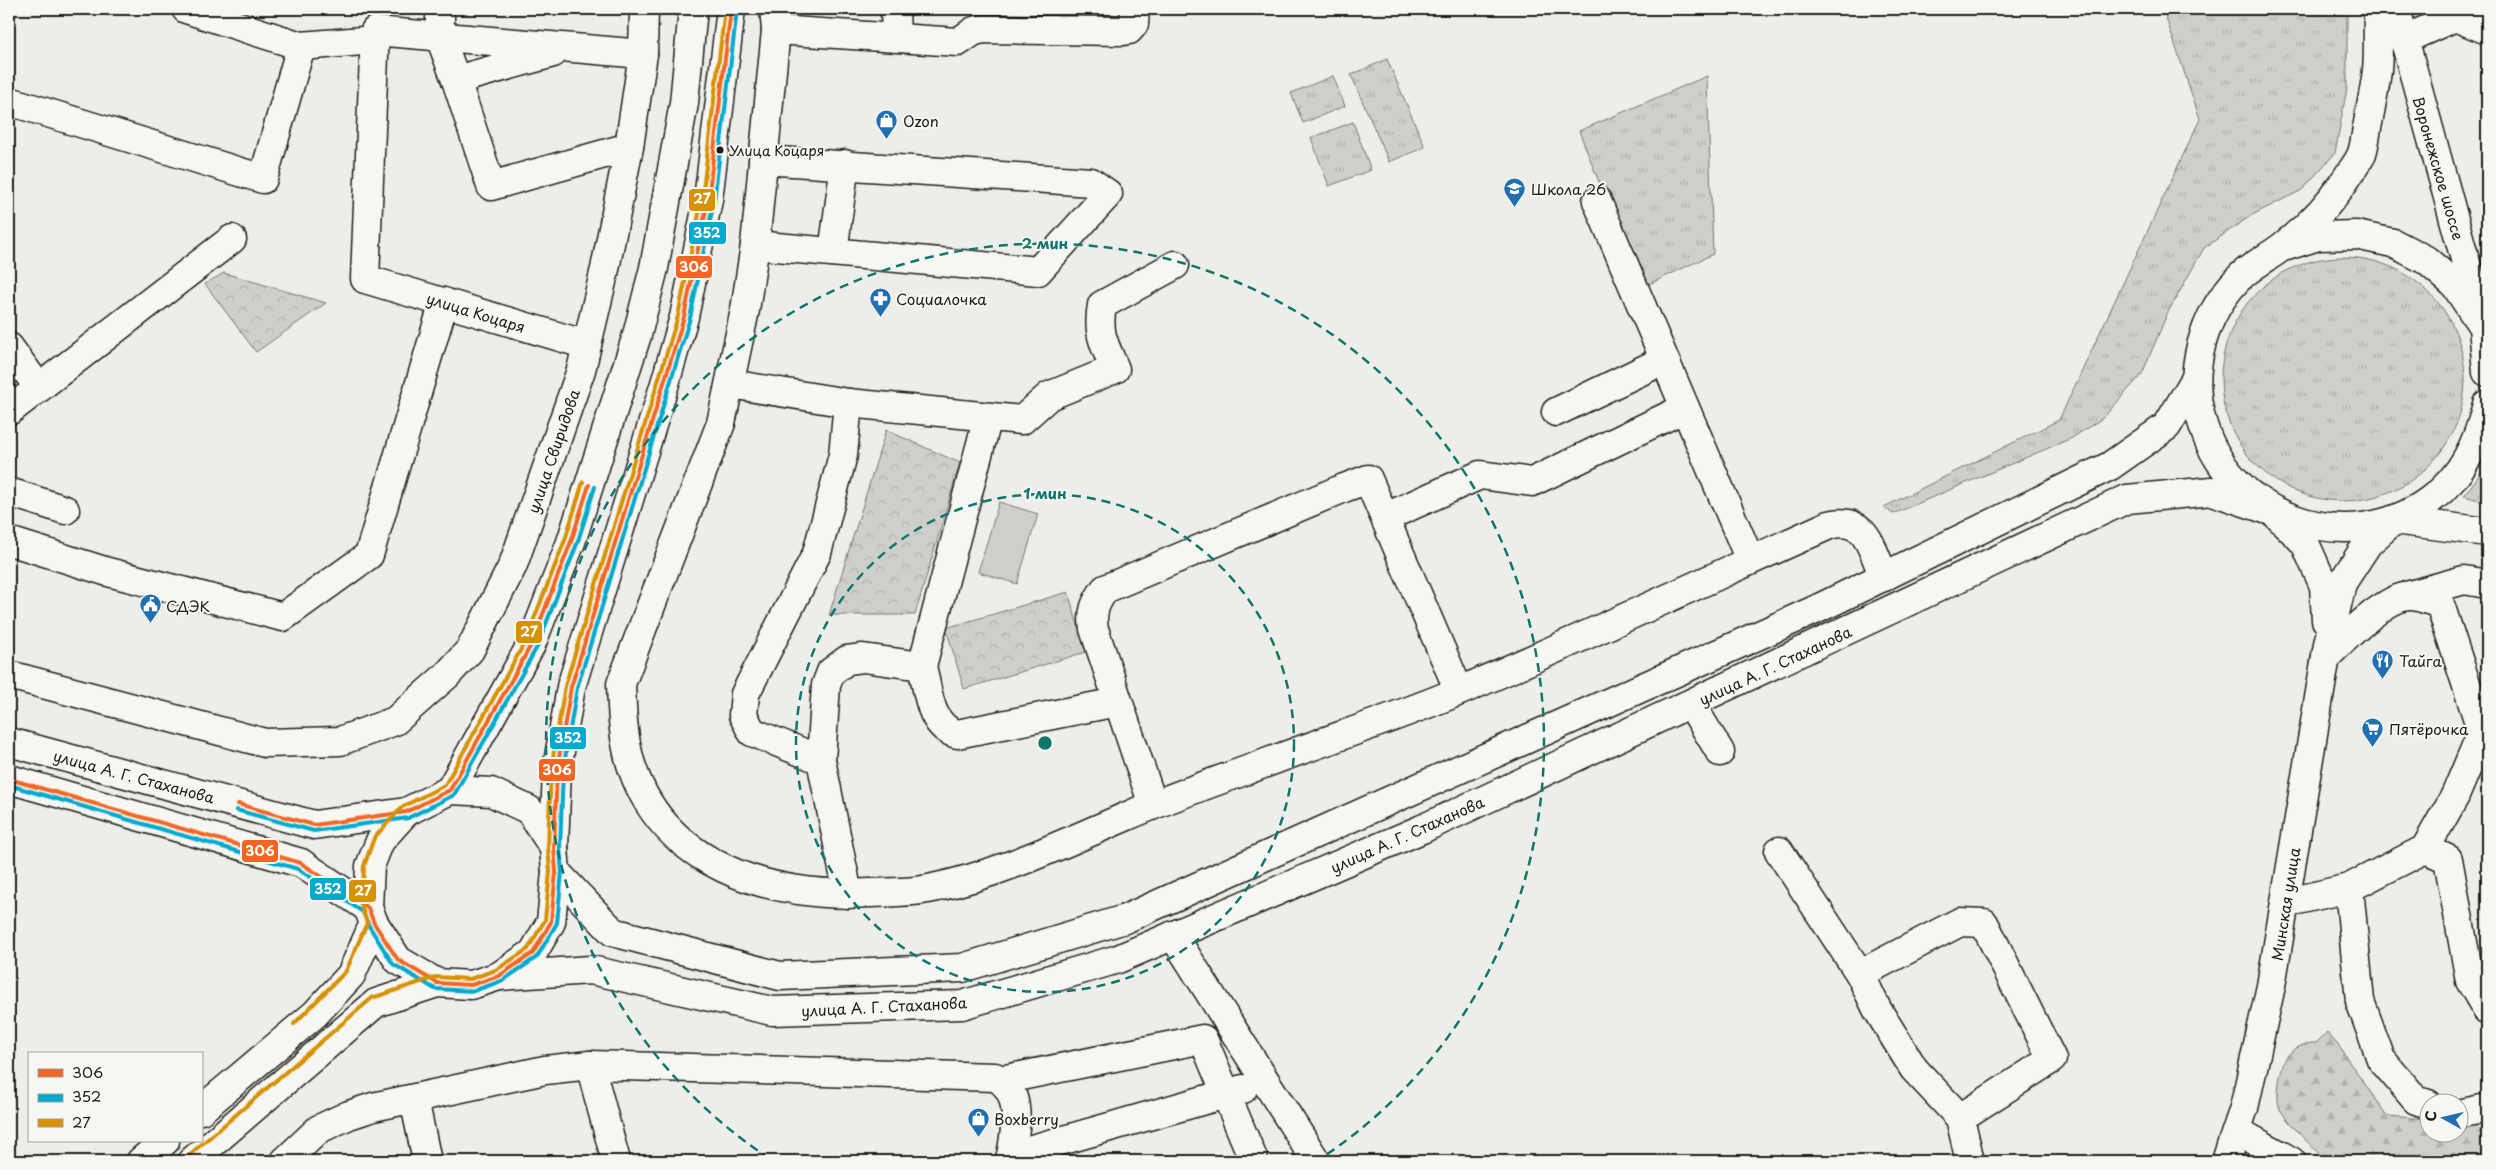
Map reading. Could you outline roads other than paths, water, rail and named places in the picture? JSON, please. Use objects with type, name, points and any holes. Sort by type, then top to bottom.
[{"type":"main road","points":[[186,9],[301,46],[375,40],[375,31],[643,54]]},
{"type":"main road","points":[[440,9],[440,37],[491,186],[629,147]]},
{"type":"main road","name":"улица Свиридова","points":[[9,675],[265,743],[340,740],[395,721],[447,675],[470,650],[513,565],[562,426],[587,345],[614,230],[629,147],[643,54],[644,9]]},
{"type":"main road","points":[[450,790],[531,645],[571,542],[637,335],[654,268],[684,103],[693,9]]},
{"type":"main road","points":[[192,1161],[376,1003],[437,983],[471,985],[499,976],[533,953],[551,922],[555,860],[557,769],[571,687],[684,317],[706,210],[723,88],[731,9]]},
{"type":"main road","points":[[896,9],[896,37]]},
{"type":"main road","points":[[1135,9],[1134,24],[1129,30],[983,30],[974,31],[958,42],[896,37],[775,19],[755,245],[730,384],[721,423],[622,684],[623,730],[631,764],[643,790],[658,814],[675,835],[714,864],[733,874],[763,884],[808,893],[848,894],[930,889],[1004,868],[1153,805],[1459,691],[1829,525],[1843,521],[1854,524],[1863,530],[1884,577]]},
{"type":"main road","name":"Воронежское шоссе","points":[[2378,9],[2377,70],[2362,154],[2331,203],[2282,247],[2258,261],[2238,279],[2220,300],[2207,325],[2199,351],[2196,378],[2201,418],[2216,456],[2241,488],[2274,512],[2312,526],[2354,528],[2394,520],[2430,500],[2460,471],[2480,435],[2487,404]]},
{"type":"main road","name":"Воронежское шоссе","points":[[2396,9],[2485,333],[2487,372]]},
{"type":"main road","points":[[2403,40],[2456,12],[2487,30]]},
{"type":"main road","name":"улица Коцаря","points":[[375,40],[365,279],[587,345]]},
{"type":"main road","points":[[9,101],[264,179],[301,46]]},
{"type":"main road","points":[[456,80],[571,48]]},
{"type":"main road","points":[[755,245],[1038,271],[1108,194],[1091,182],[763,160]]},
{"type":"main road","points":[[833,252],[845,164]]},
{"type":"main road","points":[[1597,201],[1750,560]]},
{"type":"main road","name":"Воронежское шоссе","points":[[2282,247],[2318,236],[2356,235],[2393,243],[2426,260],[2455,285],[2485,333]]},
{"type":"main road","points":[[9,411],[232,239]]},
{"type":"main road","points":[[730,384],[848,403],[1022,420],[1049,396],[1115,368],[1100,336],[1099,323],[1102,306],[1176,266]]},
{"type":"main road","points":[[9,541],[108,572],[283,617],[369,555],[444,302]]},
{"type":"main road","points":[[9,347],[39,388]]},
{"type":"main road","points":[[1556,412],[1664,360]]},
{"type":"main road","points":[[202,1109],[315,1014],[351,975],[371,916],[370,866],[380,841],[406,812],[450,790],[491,792],[528,810],[555,860],[613,932],[780,976],[962,968],[1125,919],[1806,614],[1884,577],[2110,466],[2167,426],[2196,378]]},
{"type":"main road","points":[[820,760],[752,732],[744,716],[745,694],[817,553],[843,455],[848,403]]},
{"type":"main road","points":[[1386,517],[1480,475],[1532,482],[1685,408]]},
{"type":"main road","points":[[988,417],[922,666],[935,716],[941,727],[947,732],[957,734],[1117,702]]},
{"type":"main road","points":[[1153,805],[1117,702],[1092,618],[1094,605],[1105,589],[1368,479],[1386,517],[1459,691]]},
{"type":"main road","name":"улица А. Г. Стаханова","points":[[499,976],[592,970],[772,1011],[962,1005],[1118,959],[1422,829],[2127,500],[2212,491],[2274,512]]},
{"type":"main road","points":[[9,492],[65,510]]},
{"type":"main road","points":[[2274,512],[2305,543],[2324,586],[2327,650]]},
{"type":"main road","points":[[2327,650],[2342,583],[2368,543],[2394,520]]},
{"type":"main road","name":"Воронежское шоссе","points":[[2394,520],[2487,532]]},
{"type":"main road","points":[[2327,650],[2380,610],[2409,596],[2464,580],[2487,584]]},
{"type":"main road","points":[[2285,903],[2349,888],[2424,849],[2455,796],[2485,723],[2440,604],[2409,596]]},
{"type":"main road","name":"Минская улица","points":[[2226,1161],[2237,1131],[2271,986],[2327,650]]},
{"type":"main road","points":[[848,894],[820,760],[826,685],[831,672],[847,660],[862,658],[922,666]]},
{"type":"main road","points":[[1691,704],[1720,752]]},
{"type":"main road","name":"улица А. Г. Стаханова","points":[[9,742],[314,825],[406,812]]},
{"type":"main road","points":[[9,779],[301,863],[371,916],[398,960],[437,983]]},
{"type":"main road","points":[[2424,849],[2448,859],[2470,981],[2487,1010]]},
{"type":"main road","points":[[1778,851],[1860,974],[1877,1009],[1914,1070],[1960,1118],[1970,1161]]},
{"type":"main road","points":[[2349,888],[2360,1001],[2381,1059],[2418,1101]]},
{"type":"main road","points":[[1860,974],[1960,922],[1984,922],[2052,1059],[1960,1118]]},
{"type":"main road","points":[[1174,935],[1316,1161]]},
{"type":"main road","points":[[286,1161],[319,1129],[373,1107],[545,1070],[590,1065],[985,1077],[1002,1080],[1203,1039],[1254,1161]]},
{"type":"main road","points":[[590,1065],[616,1161]]},
{"type":"main road","points":[[1002,1080],[1012,1092],[1015,1100],[1011,1158],[1266,1082]]},
{"type":"main road","points":[[414,1099],[426,1161]]},
{"type":"main road","points":[[2468,1112],[2487,1108]]},
{"type":"main road","points":[[2237,1131],[2291,1161]]},
{"type":"main road","points":[[141,1161],[164,1142]]},
{"type":"place","name":"Ozon","points":[[887,139]]},
{"type":"place","name":"Улица Коцаря","points":[[720,150]]},
{"type":"place","name":"Школа 26","points":[[1515,207]]},
{"type":"place","name":"Социалочка","points":[[880,317]]},
{"type":"place","name":"СДЭК","points":[[150,624]]},
{"type":"place","name":"Тайга","points":[[2383,679]]},
{"type":"place","name":"Пятёрочка","points":[[2373,747]]},
{"type":"place","name":"Boxberry","points":[[978,1137]]}]
